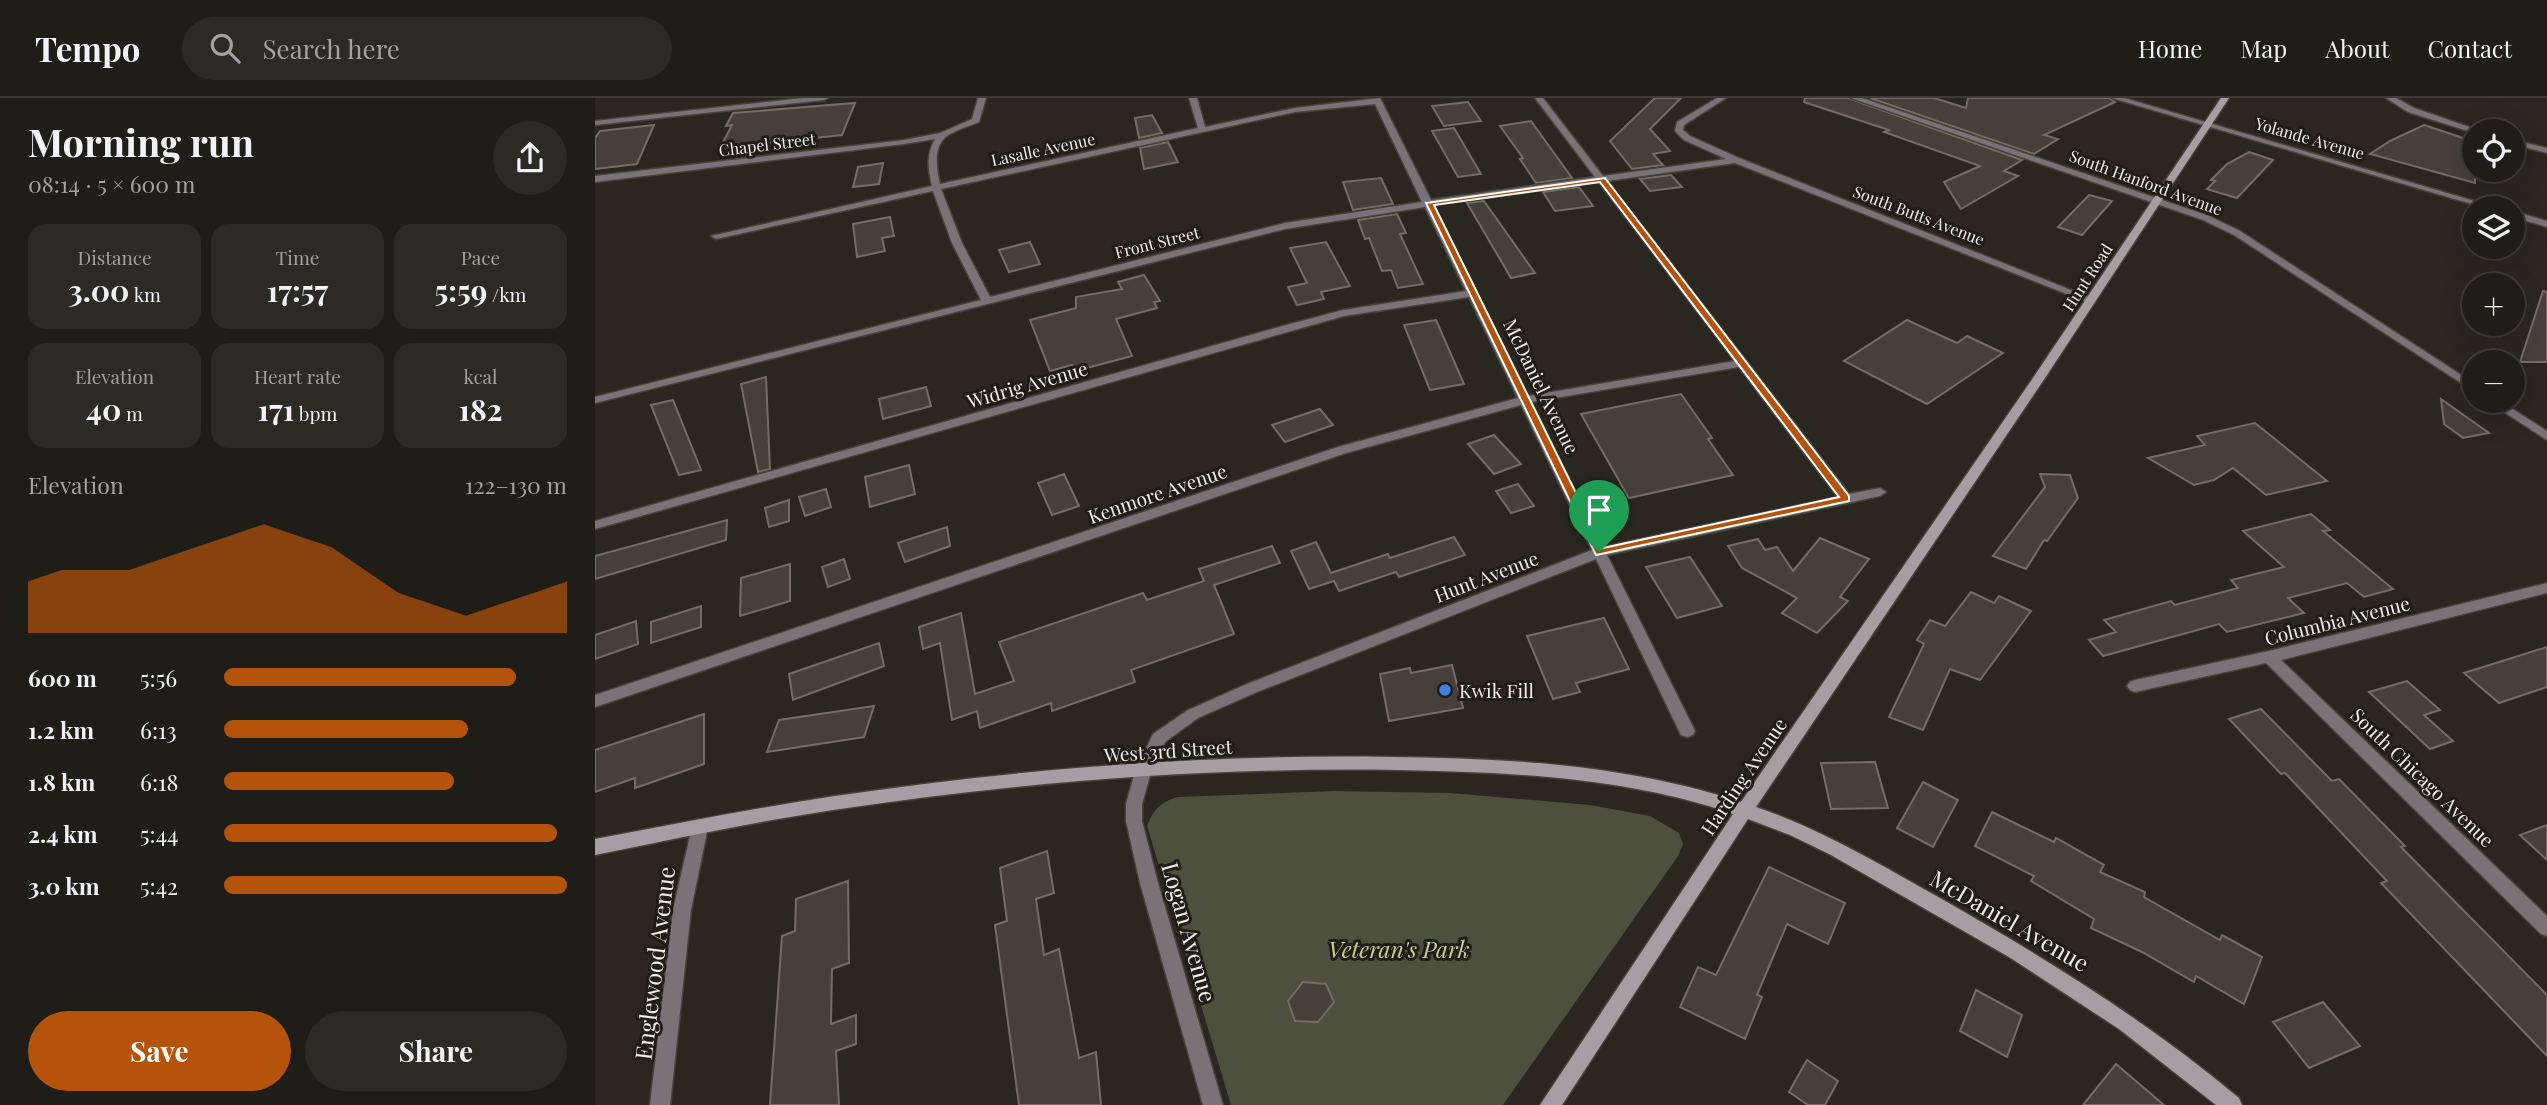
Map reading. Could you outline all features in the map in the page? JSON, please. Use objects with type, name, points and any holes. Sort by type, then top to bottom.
[{"type":"street","points":[[595,123],[824,98]]},
{"type":"street","name":"Chapel Street","points":[[595,179],[905,142],[942,135],[976,120],[982,98]]},
{"type":"street","points":[[1193,98],[1202,130]]},
{"type":"street","points":[[1539,98],[1846,499]]},
{"type":"street","name":"South Butts Avenue","points":[[1722,98],[1680,124],[1679,131],[1686,138],[1736,160],[2091,300]]},
{"type":"street","name":"South Hanford Avenue","points":[[1855,98],[2206,218],[2237,233],[2462,380]]},
{"type":"street","name":"Yolande Avenue","points":[[2116,98],[2462,199]]},
{"type":"street","name":"Hunt Road","points":[[1973,473],[2225,98]]},
{"type":"street","points":[[2390,98],[2411,110],[2462,126]]},
{"type":"street","name":"Lasalle Avenue","points":[[716,236],[1295,110],[1377,99]]},
{"type":"street","name":"McDaniel Avenue","points":[[1377,99],[1687,731]]},
{"type":"street","points":[[942,135],[932,151],[936,186],[956,242],[987,301]]},
{"type":"street","points":[[2525,145],[2547,151]]},
{"type":"street","name":"Front Street","points":[[595,400],[1285,226],[1736,160]]},
{"type":"street","points":[[2525,218],[2547,224]]},
{"type":"street","name":"Widrig Avenue","points":[[595,525],[1343,313],[1473,293]]},
{"type":"street","name":"Kenmore Avenue","points":[[595,701],[1342,450],[1525,400],[1743,363]]},
{"type":"street","points":[[2512,413],[2547,436]]},
{"type":"street","name":"Harding Avenue","points":[[1550,1105],[1744,811],[1973,473]]},
{"type":"street","name":"Hunt Avenue","points":[[1143,772],[1159,738],[1193,714],[1599,552],[1880,492]]},
{"type":"street","name":"Columbia Avenue","points":[[2135,686],[2269,657],[2547,588]]},
{"type":"street","name":"South Chicago Avenue","points":[[2269,657],[2547,928]]},
{"type":"street","name":"West 3rd Street","points":[[595,847],[832,804],[921,792],[1143,772],[1325,763],[1529,768],[1648,786],[1744,811]]},
{"type":"street","name":"Logan Avenue","points":[[1143,772],[1134,804],[1134,821],[1149,883],[1213,1105]]},
{"type":"street","name":"McDaniel Avenue","points":[[1744,811],[1777,822],[1823,844],[2034,961],[2103,1004],[2188,1067],[2232,1105]]},
{"type":"street","name":"Englewood Avenue","points":[[660,1105],[682,910],[700,827]]},
{"type":"green space","name":"Veteran's Park","points":[[1334,791],[1450,793],[1590,805],[1650,816],[1679,833],[1683,844],[1678,856],[1503,1105],[1231,1105],[1147,826],[1158,807],[1178,797]]},
{"type":"building","points":[[1655,98],[1681,98],[1650,129],[1670,151],[1653,154],[1663,165],[1632,169],[1610,141]]},
{"type":"building","points":[[1805,98],[1848,98],[2022,160],[2004,171],[2018,176],[1961,209],[1944,182],[1980,166],[1884,132],[1889,130],[1804,102]]},
{"type":"building","points":[[1870,98],[1934,98],[1966,108],[1968,98],[2109,98],[2115,102],[2044,135],[2058,139],[2034,154]]},
{"type":"building","points":[[1468,102],[1481,121],[1444,126],[1432,106]]},
{"type":"building","points":[[855,103],[842,135],[720,148],[732,125],[726,126],[733,113]]},
{"type":"building","points":[[1152,115],[1162,133],[1139,138],[1135,118]]},
{"type":"building","points":[[1531,121],[1572,178],[1536,183],[1520,159],[1523,158],[1500,126]]},
{"type":"building","points":[[654,125],[637,164],[595,169],[595,138],[600,131]]},
{"type":"building","points":[[2424,125],[2462,138],[2462,179],[2370,154]]},
{"type":"building","points":[[1454,128],[1481,174],[1458,177],[1432,131]]},
{"type":"building","points":[[1168,142],[1178,162],[1144,169],[1140,148]]},
{"type":"building","points":[[2249,152],[2273,160],[2237,198],[2207,189],[2215,181],[2211,180],[2227,164]]},
{"type":"building","points":[[883,163],[879,184],[853,187],[858,167]]},
{"type":"building","points":[[1671,175],[1682,187],[1650,191],[1640,179]]},
{"type":"building","points":[[1381,178],[1393,204],[1353,210],[1343,182]]},
{"type":"building","points":[[1579,187],[1593,206],[1555,211],[1543,192]]},
{"type":"building","points":[[2089,195],[2112,201],[2082,235],[2058,227]]},
{"type":"building","points":[[1484,201],[1535,273],[1511,278],[1467,203]]},
{"type":"building","points":[[1397,214],[1406,233],[1400,234],[1423,284],[1398,288],[1391,270],[1382,271],[1369,238],[1365,239],[1358,220]]},
{"type":"building","points":[[890,217],[894,236],[882,238],[885,251],[857,257],[853,224]]},
{"type":"building","points":[[1030,242],[1040,264],[1009,272],[999,250]]},
{"type":"building","points":[[1326,242],[1350,286],[1321,292],[1324,299],[1297,305],[1288,287],[1307,283],[1290,248]]},
{"type":"building","points":[[1144,275],[1160,301],[1154,302],[1157,308],[1116,319],[1132,356],[1075,371],[1072,365],[1050,371],[1030,320],[1076,308],[1076,297],[1122,289],[1118,282]]},
{"type":"building","points":[[2543,291],[2547,292],[2547,362],[2525,362],[2524,350]]},
{"type":"building","points":[[1436,320],[1464,384],[1430,390],[1404,325]]},
{"type":"building","points":[[1907,320],[1957,343],[1967,336],[2003,353],[1927,404],[1844,361]]},
{"type":"building","points":[[766,377],[770,469],[758,472],[741,384]]},
{"type":"building","points":[[926,387],[931,406],[883,419],[879,399]]},
{"type":"building","points":[[1681,394],[1712,438],[1708,439],[1733,475],[1629,498],[1581,414]]},
{"type":"building","points":[[2441,399],[2489,433],[2463,438],[2444,424]]},
{"type":"building","points":[[673,400],[701,470],[679,475],[651,405]]},
{"type":"building","points":[[1320,409],[1333,425],[1285,442],[1272,425]]},
{"type":"building","points":[[2255,423],[2327,481],[2266,495],[2233,468],[2214,480],[2194,485],[2148,458],[2205,445],[2197,436]]},
{"type":"building","points":[[1494,435],[1521,464],[1494,474],[1468,444]]},
{"type":"building","points":[[909,465],[915,494],[870,507],[865,477]]},
{"type":"building","points":[[1064,474],[1079,506],[1052,515],[1038,483]]},
{"type":"building","points":[[2040,474],[2070,475],[2078,498],[2047,541],[2044,540],[2026,569],[1993,556],[2045,487]]},
{"type":"building","points":[[1518,484],[1534,506],[1511,513],[1496,491]]},
{"type":"building","points":[[826,489],[831,507],[805,516],[799,497]]},
{"type":"building","points":[[789,500],[789,521],[769,527],[765,508]]},
{"type":"building","points":[[2311,514],[2330,530],[2323,531],[2393,589],[2364,597],[2347,583],[2288,598],[2304,613],[2227,632],[2219,624],[2103,656],[2089,640],[2116,632],[2104,620],[2171,601],[2175,605],[2238,588],[2231,580],[2284,567],[2243,531]]},
{"type":"building","points":[[727,520],[726,540],[595,579],[595,556]]},
{"type":"building","points":[[947,527],[950,546],[905,562],[898,543]]},
{"type":"building","points":[[1454,537],[1465,555],[1399,577],[1396,572],[1339,591],[1334,581],[1309,589],[1291,551],[1316,542],[1331,573],[1388,554],[1390,558]]},
{"type":"building","points":[[1820,538],[1869,559],[1840,597],[1848,601],[1817,633],[1782,613],[1797,598],[1742,568],[1728,546],[1758,539],[1765,550],[1777,547],[1793,571]]},
{"type":"building","points":[[1272,546],[1280,563],[1214,585],[1234,634],[1131,670],[1135,682],[1052,711],[1051,703],[980,728],[977,711],[952,720],[940,643],[923,649],[919,627],[961,613],[975,694],[1014,681],[999,642],[1143,593],[1147,600],[1204,581],[1199,569]]},
{"type":"building","points":[[1690,557],[1722,606],[1677,618],[1646,567]]},
{"type":"building","points":[[844,559],[850,579],[828,587],[822,567]]},
{"type":"building","points":[[790,564],[790,601],[740,616],[741,578]]},
{"type":"building","points":[[1971,592],[1994,603],[1999,596],[2031,611],[1980,680],[1950,669],[1923,730],[1889,717],[1924,644],[1917,640],[1930,620],[1945,626]]},
{"type":"building","points":[[701,606],[701,627],[651,643],[651,622]]},
{"type":"building","points":[[1604,618],[1629,669],[1576,683],[1580,692],[1553,699],[1527,636]]},
{"type":"building","points":[[636,621],[638,644],[595,659],[595,635]]},
{"type":"building","points":[[879,643],[884,666],[793,700],[789,674]]},
{"type":"building","points":[[2547,647],[2547,687],[2499,703],[2464,673]]},
{"type":"building","points":[[1452,665],[1463,708],[1389,721],[1380,674],[1410,668],[1411,673]]},
{"type":"building","points":[[2407,681],[2440,710],[2424,715],[2453,741],[2430,749],[2369,692]]},
{"type":"building","points":[[874,706],[864,737],[767,752],[779,720]]},
{"type":"building","points":[[2261,709],[2332,781],[2339,779],[2405,846],[2401,847],[2547,995],[2547,1056],[2381,883],[2387,881],[2285,773],[2281,774],[2229,719]]},
{"type":"building","points":[[704,714],[704,764],[635,788],[635,778],[595,792],[595,750]]},
{"type":"building","points":[[1875,762],[1888,808],[1831,809],[1821,763]]},
{"type":"building","points":[[1923,782],[1958,800],[1933,847],[1897,828]]},
{"type":"building","points":[[1992,812],[2054,842],[2056,838],[2104,865],[2100,872],[2145,892],[2144,897],[2220,940],[2222,935],[2262,957],[2244,1004],[2196,976],[2194,982],[2142,952],[2091,928],[2094,919],[2031,881],[2034,876],[1975,846]]},
{"type":"building","points":[[2547,825],[2547,860],[2520,835]]},
{"type":"building","points":[[1047,851],[1054,893],[1036,899],[1044,955],[1059,949],[1079,1058],[1096,1052],[1101,1105],[1019,1105],[995,925],[1007,921],[1000,868]]},
{"type":"building","points":[[1769,867],[1845,903],[1828,944],[1787,924],[1757,995],[1762,997],[1745,1039],[1680,1007],[1698,967],[1716,975]]},
{"type":"building","points":[[848,881],[849,963],[832,969],[831,1024],[856,1015],[856,1044],[836,1051],[839,1105],[770,1105],[782,936],[795,931],[796,899]]},
{"type":"building","points":[[1303,982],[1326,984],[1334,1002],[1318,1022],[1295,1021],[1288,1001]]},
{"type":"building","points":[[1976,990],[2022,1015],[2007,1057],[1960,1031]]},
{"type":"building","points":[[2323,1002],[2360,1046],[2309,1068],[2273,1022]]},
{"type":"building","points":[[1807,1060],[1838,1081],[1825,1105],[1808,1105],[1789,1092]]},
{"type":"building","points":[[2116,1064],[2164,1105],[2083,1105]]},
{"type":"place","name":"Kwik Fill","points":[[1445,690]]},
{"type":"route","points":[[1602,179],[1846,499],[1599,552],[1473,293],[1429,203],[1602,179]]}]
